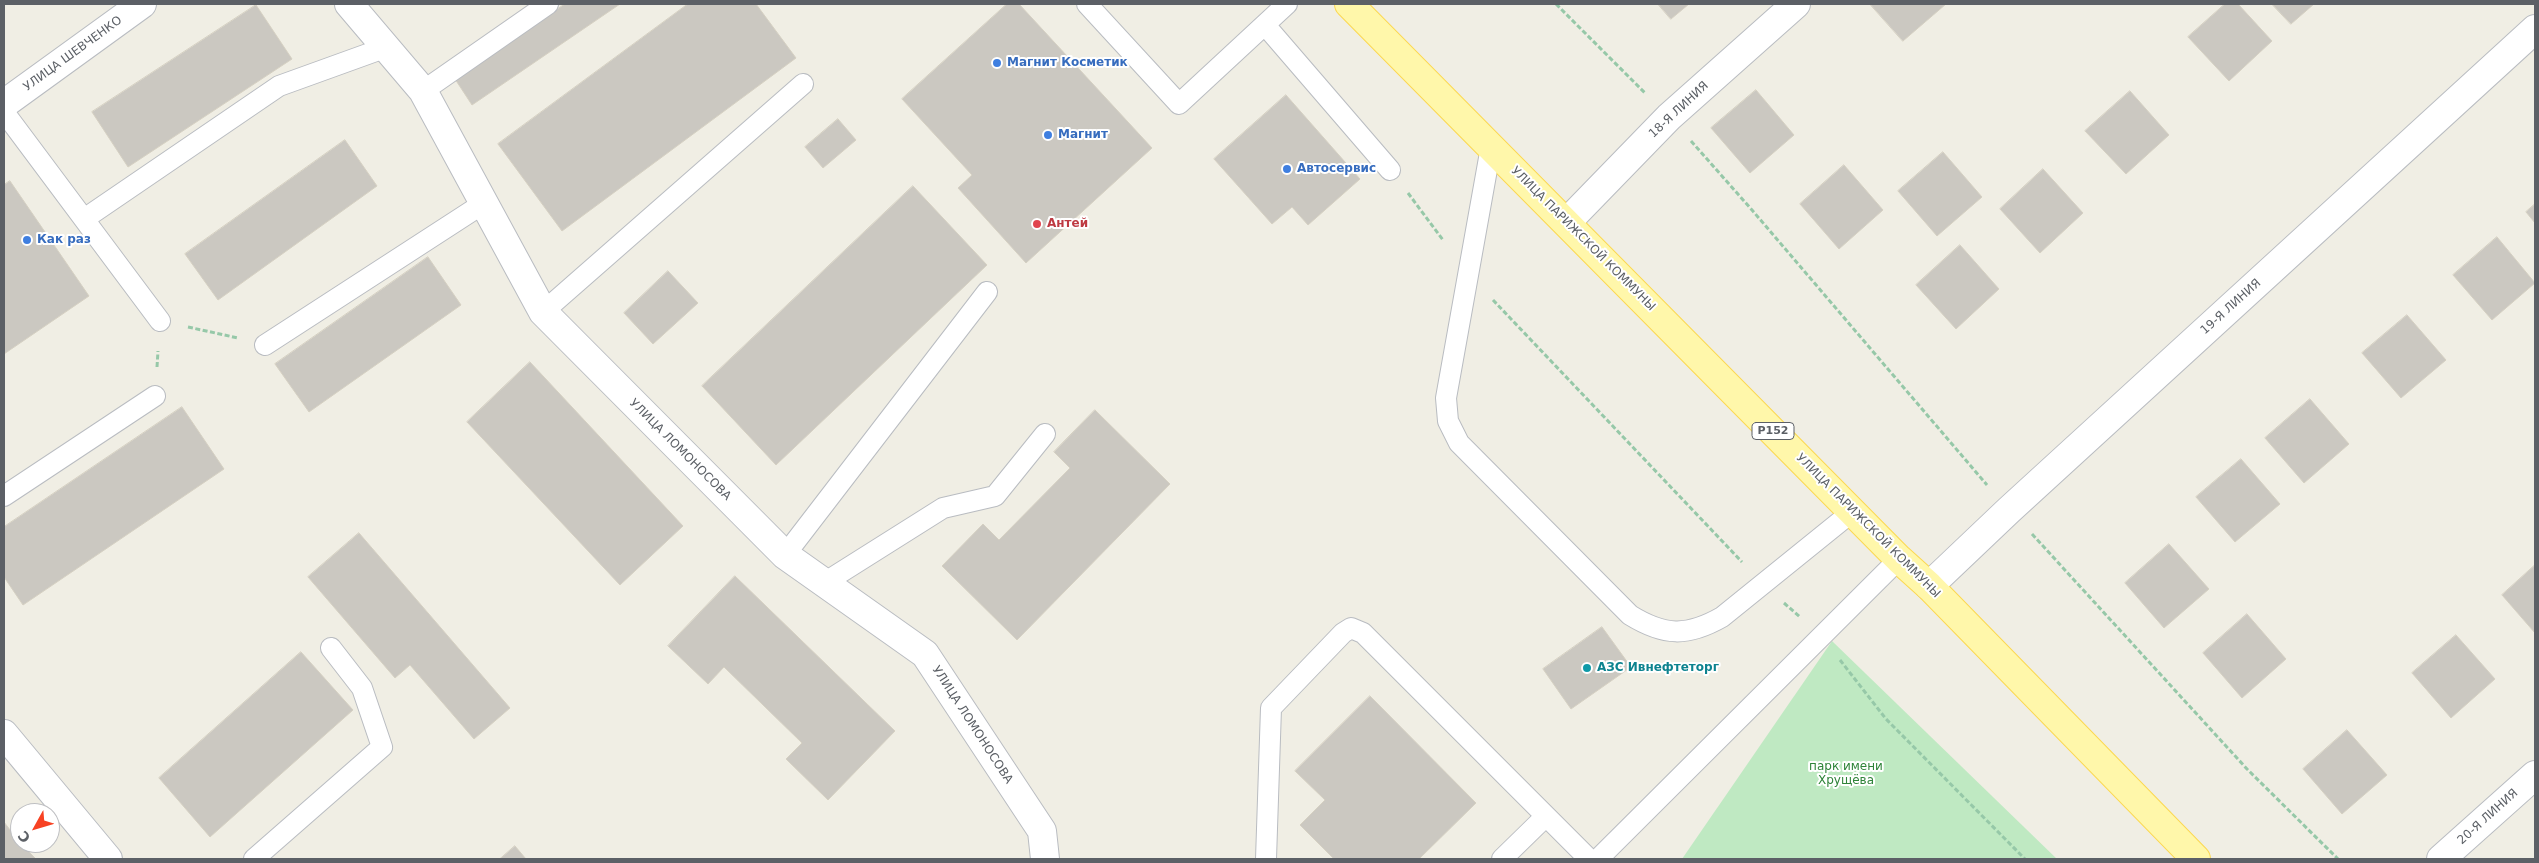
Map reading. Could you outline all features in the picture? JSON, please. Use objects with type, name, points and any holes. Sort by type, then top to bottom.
[{"type":"main road","name":"УЛИЦА ПАРИЖСКОЙ КОММУНЫ","points":[[1349,4],[1567,222],[1852,512],[1929,586],[2196,859]]},
{"type":"street","name":"УЛИЦА ШЕВЧЕНКО","points":[[4,104],[142,4]]},
{"type":"street","name":"УЛИЦА ЛОМОНОСОВА","points":[[350,4],[423,91],[543,312],[785,555],[925,654],[1042,831],[1045,859]]},
{"type":"street","name":"18-Я ЛИНИЯ","points":[[1567,222],[1669,117],[1796,4]]},
{"type":"street","name":"19-Я ЛИНИЯ","points":[[1929,586],[2009,510],[2535,29]]},
{"type":"street","points":[[4,734],[108,859]]},
{"type":"street","name":"20-Я ЛИНИЯ","points":[[2441,859],[2535,775]]},
{"type":"lane","points":[[423,91],[548,4]]},
{"type":"lane","points":[[1088,4],[1179,104],[1287,4]]},
{"type":"lane","points":[[1264,24],[1390,170]]},
{"type":"lane","points":[[84,219],[279,86],[387,47]]},
{"type":"lane","points":[[543,312],[803,84]]},
{"type":"lane","points":[[4,112],[160,321]]},
{"type":"lane","points":[[1491,147],[1446,398],[1448,421],[1459,442],[1630,615],[1646,626],[1665,632],[1685,632],[1704,627],[1722,617],[1852,512]]},
{"type":"lane","points":[[265,345],[484,203]]},
{"type":"lane","points":[[785,555],[987,292]]},
{"type":"lane","points":[[4,496],[155,396]]},
{"type":"lane","points":[[824,583],[943,508],[995,496],[1045,434]]},
{"type":"lane","points":[[1598,859],[1899,559]]},
{"type":"lane","points":[[1266,859],[1271,708],[1343,633],[1352,628],[1364,633],[1589,859]]},
{"type":"lane","points":[[254,859],[382,747],[362,688],[331,648]]},
{"type":"lane","points":[[1502,859],[1546,816]]},
{"type":"path","points":[[1556,4],[1669,117],[1752,210],[2009,510],[2077,581],[2247,769],[2338,859]]},
{"type":"path","points":[[1390,170],[1468,274],[1763,584],[1821,637],[1886,719],[2025,859]]},
{"type":"path","points":[[155,396],[160,321],[265,345]]},
{"type":"green space","name":"парк имени Хрущёва","points":[[1832,641],[2057,859],[1682,859]]},
{"type":"building","points":[[565,4],[620,4],[472,105],[455,79]]},
{"type":"building","points":[[688,4],[756,4],[796,58],[562,231],[498,144]]},
{"type":"building","points":[[1007,4],[1019,4],[1152,148],[1026,263],[958,188],[972,175],[902,99]]},
{"type":"building","points":[[1658,4],[1689,4],[1671,19]]},
{"type":"building","points":[[1870,4],[1946,4],[1903,41]]},
{"type":"building","points":[[2225,4],[2238,4],[2272,41],[2229,81],[2188,37]]},
{"type":"building","points":[[2272,4],[2314,4],[2291,24]]},
{"type":"building","points":[[256,5],[292,59],[128,167],[92,112]]},
{"type":"building","points":[[1756,90],[1794,135],[1750,173],[1711,128]]},
{"type":"building","points":[[2130,91],[2169,135],[2126,174],[2085,131]]},
{"type":"building","name":"Автосервис","points":[[1286,95],[1360,179],[1308,225],[1292,207],[1272,224],[1214,159]]},
{"type":"building","points":[[838,119],[856,140],[823,168],[805,147]]},
{"type":"building","points":[[345,140],[377,186],[218,300],[185,254]]},
{"type":"building","points":[[1943,152],[1982,197],[1937,236],[1898,191]]},
{"type":"building","points":[[1844,165],[1883,210],[1839,249],[1800,204]]},
{"type":"building","points":[[2043,169],[2083,213],[2040,253],[2000,209]]},
{"type":"building","name":"Как раз","points":[[10,181],[89,296],[4,354],[4,185]]},
{"type":"building","points":[[913,186],[987,265],[776,465],[702,386]]},
{"type":"building","points":[[2535,204],[2535,223],[2526,212]]},
{"type":"building","points":[[2497,237],[2535,283],[2492,320],[2453,275]]},
{"type":"building","points":[[1960,245],[1999,289],[1956,329],[1916,285]]},
{"type":"building","points":[[428,257],[461,305],[309,412],[275,364]]},
{"type":"building","points":[[668,271],[698,303],[653,344],[624,313]]},
{"type":"building","points":[[2407,315],[2446,360],[2401,398],[2362,353]]},
{"type":"building","points":[[530,362],[683,526],[620,585],[467,422]]},
{"type":"building","points":[[2310,399],[2349,444],[2304,483],[2265,438]]},
{"type":"building","points":[[182,407],[224,469],[23,605],[4,577],[4,527]]},
{"type":"building","points":[[1095,410],[1170,484],[1017,640],[942,566],[983,524],[999,540],[1070,468],[1054,452]]},
{"type":"building","points":[[2241,459],[2280,504],[2235,542],[2196,497]]},
{"type":"building","points":[[359,533],[510,708],[474,739],[410,665],[395,678],[308,577]]},
{"type":"building","points":[[2169,544],[2209,589],[2164,628],[2125,583]]},
{"type":"building","points":[[2535,565],[2535,633],[2502,595]]},
{"type":"building","points":[[735,576],[895,731],[828,800],[786,759],[802,743],[724,667],[708,684],[668,646]]},
{"type":"building","points":[[2247,614],[2286,659],[2242,698],[2203,653]]},
{"type":"building","name":"АЗС Ивнефтеторг","points":[[1602,627],[1631,667],[1571,709],[1543,669]]},
{"type":"building","points":[[2456,635],[2495,679],[2451,718],[2412,673]]},
{"type":"building","points":[[301,652],[353,710],[210,837],[159,778]]},
{"type":"building","points":[[1370,696],[1476,803],[1419,859],[1334,859],[1300,825],[1325,800],[1295,771]]},
{"type":"building","points":[[2347,730],[2387,775],[2342,814],[2303,769]]},
{"type":"building","points":[[4,822],[10,830],[10,853],[30,853],[36,859],[4,859]]},
{"type":"building","points":[[515,846],[526,859],[500,859]]},
{"type":"place","name":"Магнит Косметик","points":[[997,63]]},
{"type":"place","name":"Магнит","points":[[1048,135]]},
{"type":"place","name":"Автосервис","points":[[1287,169]]},
{"type":"place","name":"Антей","points":[[1037,224]]},
{"type":"place","name":"Как раз","points":[[27,240]]},
{"type":"place","name":"АЗС Ивнефтеторг","points":[[1587,668]]}]
